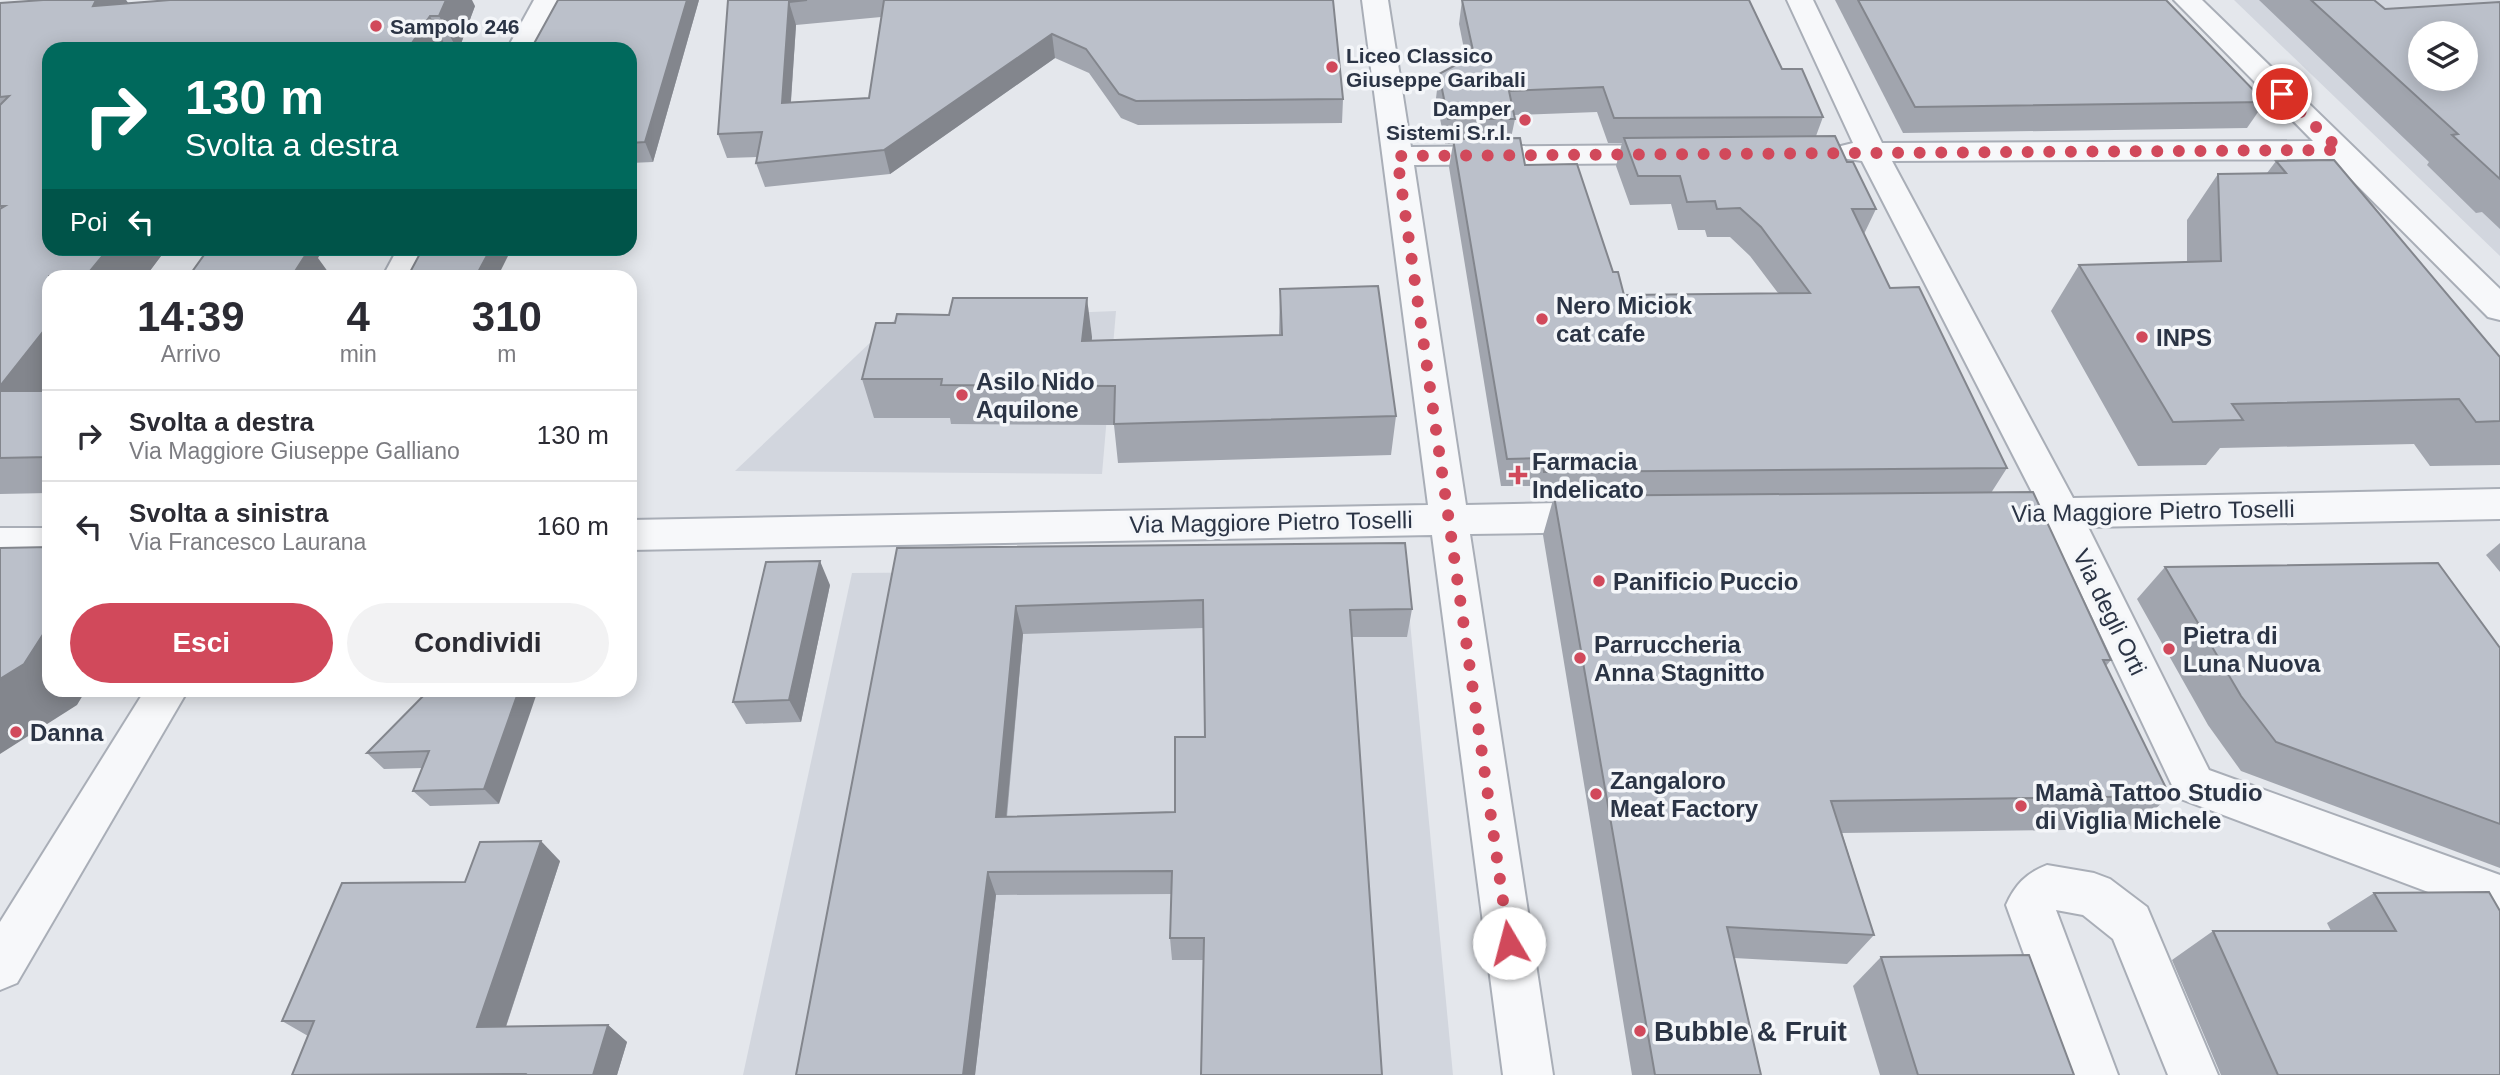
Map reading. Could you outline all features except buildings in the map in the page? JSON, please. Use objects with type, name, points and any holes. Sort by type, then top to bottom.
[{"type":"street","points":[[525,42],[547,0]]},
{"type":"street","points":[[1375,0],[1528,1075]]},
{"type":"street","name":"Via degli Orti","points":[[1800,0],[1872,152],[2062,513],[2194,784],[2500,897]]},
{"type":"street","points":[[2187,0],[2500,309]]},
{"type":"street","points":[[1830,153],[2340,150]]},
{"type":"street","points":[[1397,156],[1705,154]]},
{"type":"street","name":"Via Maggiore Pietro Toselli","points":[[1950,514],[2500,504]]},
{"type":"street","name":"Via Maggiore Pietro Toselli","points":[[637,534],[1629,517]]},
{"type":"street","points":[[0,543],[42,543]]},
{"type":"street","points":[[0,966],[163,697]]},
{"type":"street","points":[[2093,1075],[2029,905],[2047,887],[2094,895],[2130,923],[2193,1075]]},
{"type":"shaded area","points":[[2234,0],[2500,0],[2500,256]]},
{"type":"shaded area","name":"Asilo Nido Aquilone","points":[[1116,311],[1102,474],[735,471],[894,320]]},
{"type":"shaded area","points":[[1405,569],[1453,1075],[743,1075],[852,573]]},
{"type":"place","name":"Sampolo 246","points":[[376,26]]},
{"type":"place","name":"Liceo Classico Giuseppe Garibali","points":[[1332,67]]},
{"type":"place","name":"Damper Sistemi S.r.l.","points":[[1525,120]]},
{"type":"place","name":"Nero Miciok cat cafe","points":[[1542,319]]},
{"type":"place","name":"INPS","points":[[2142,337]]},
{"type":"place","name":"Asilo Nido Aquilone","points":[[962,395]]},
{"type":"place","name":"Farmacia Indelicato","points":[[1518,475]]},
{"type":"place","name":"Panificio Puccio","points":[[1599,581]]},
{"type":"place","name":"Pietra di Luna Nuova","points":[[2169,649]]},
{"type":"place","name":"Parruccheria Anna Stagnitto","points":[[1580,658]]},
{"type":"place","name":"Danna","points":[[16,732]]},
{"type":"place","name":"Zangaloro Meat Factory","points":[[1596,794]]},
{"type":"place","name":"Mamà Tattoo Studio di Viglia Michele","points":[[2021,806]]},
{"type":"place","name":"Bubble & Fruit","points":[[1640,1031]]},
{"type":"route","points":[[1509,943],[1397,156],[2340,150],[2282,94]]}]
